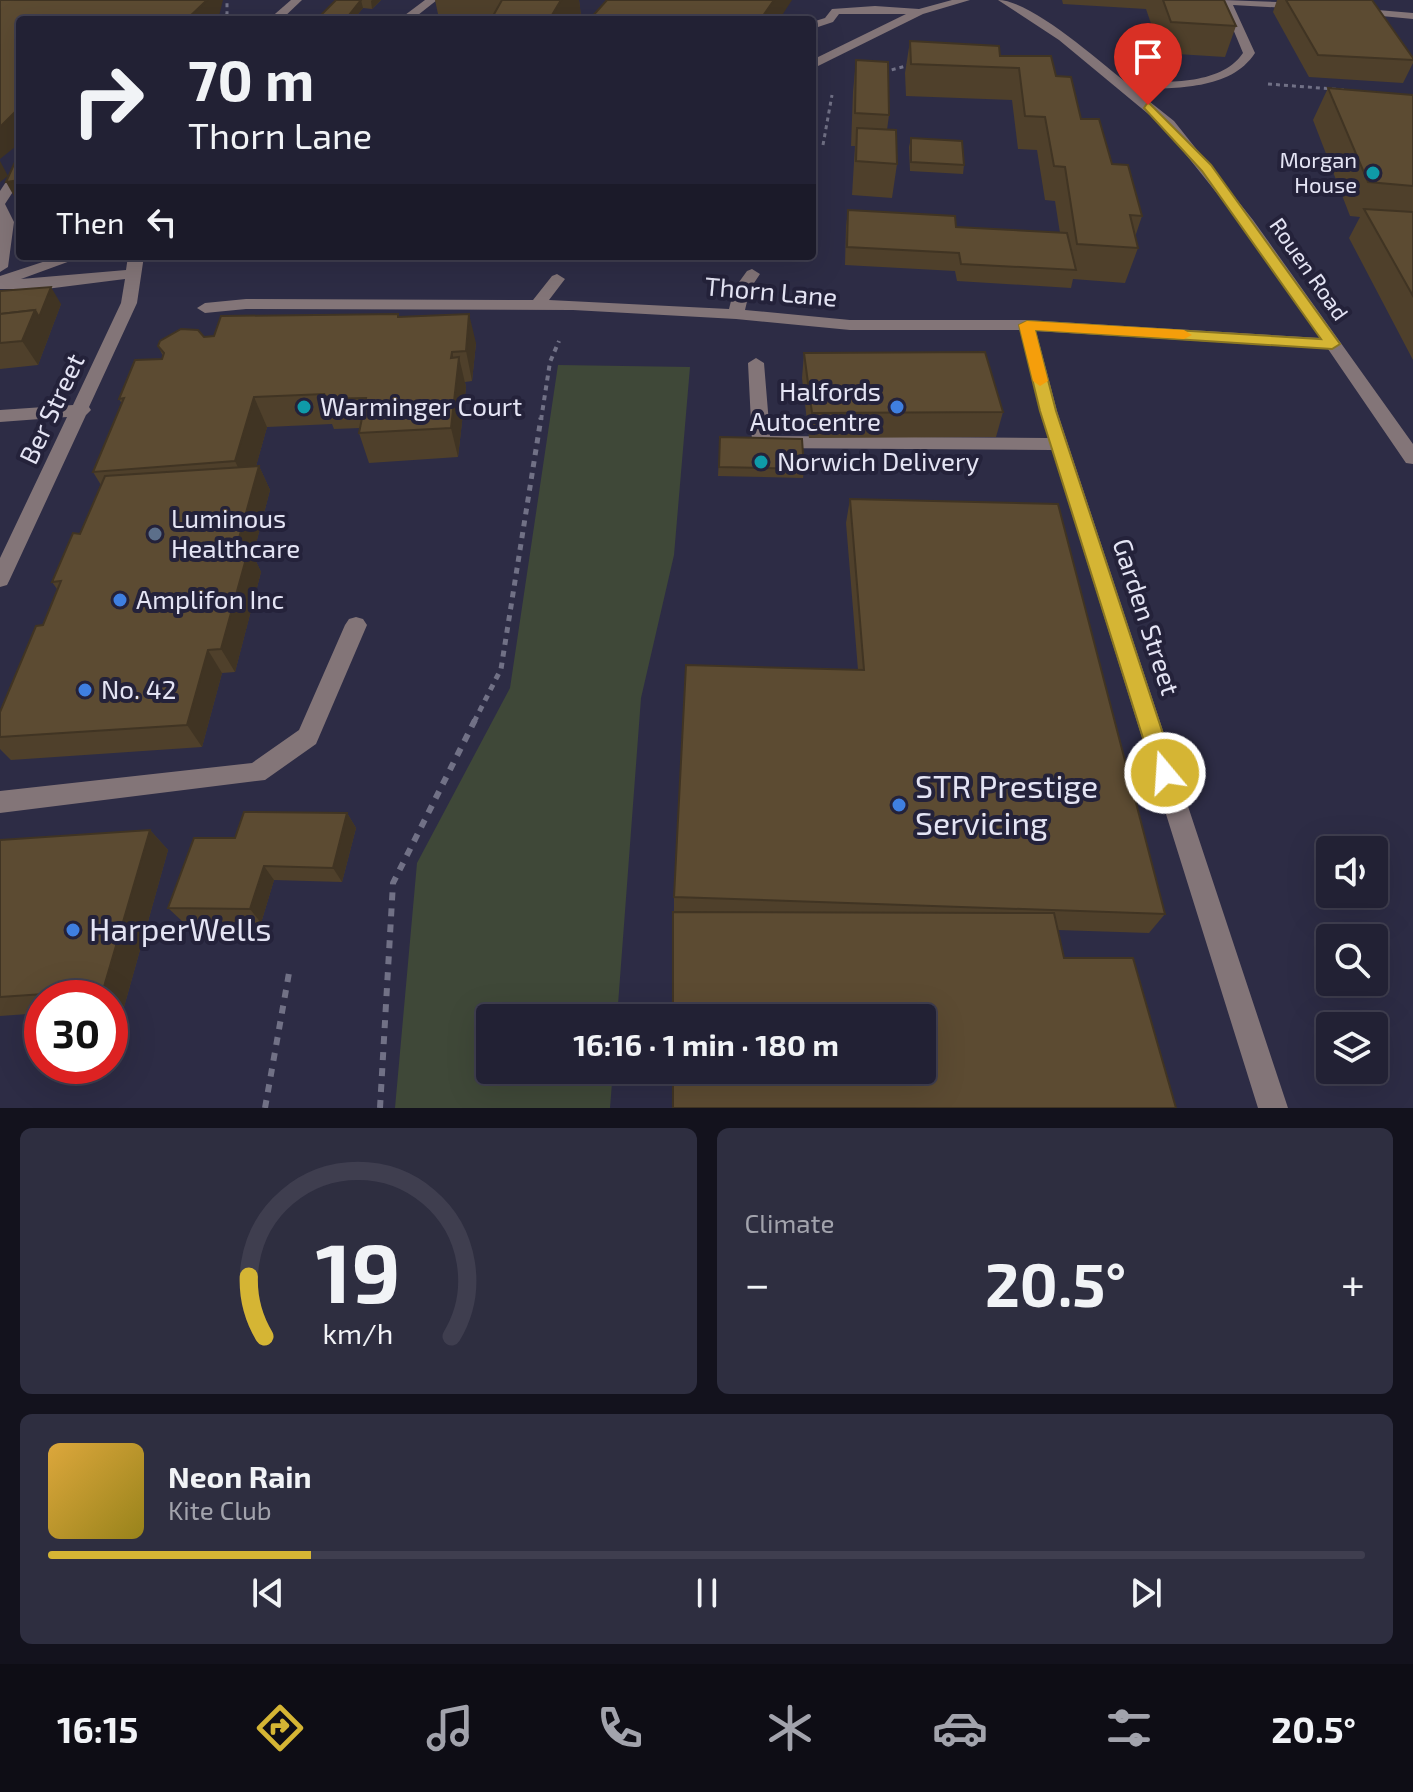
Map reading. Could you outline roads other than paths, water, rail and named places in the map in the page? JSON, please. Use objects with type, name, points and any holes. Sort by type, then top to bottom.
[{"type":"street","points":[[279,16],[297,0]]},
{"type":"street","points":[[410,16],[432,0]]},
{"type":"street","points":[[816,63],[919,12],[965,0]]},
{"type":"street","name":"Rouen Road","points":[[1003,0],[1063,38],[1169,124],[1206,168],[1413,458]]},
{"type":"street","points":[[1127,87],[1228,75],[1246,63],[1249,53],[1227,0],[1317,7]]},
{"type":"street","points":[[816,25],[829,20],[836,11],[875,9],[919,12]]},
{"type":"street","points":[[1342,10],[1413,16]]},
{"type":"street","points":[[0,201],[16,177]]},
{"type":"street","points":[[0,207],[14,220],[0,267]]},
{"type":"street","points":[[0,282],[64,260]]},
{"type":"street","points":[[0,282],[46,284],[134,265]]},
{"type":"street","name":"Ber Street","points":[[0,579],[82,410],[129,303],[134,265]]},
{"type":"street","points":[[736,314],[742,289],[752,274]]},
{"type":"street","points":[[538,304],[557,279]]},
{"type":"street","name":"Thorn Lane","points":[[205,308],[246,304],[573,305],[736,314],[850,325],[1027,325],[1332,344]]},
{"type":"street","name":"Garden Street","points":[[1027,325],[1058,444],[1273,1108]]},
{"type":"street","points":[[756,363],[761,442],[1058,444]]},
{"type":"street","points":[[0,416],[82,410]]},
{"type":"street","points":[[0,802],[257,773],[308,737],[356,625]]},
{"type":"place","name":"Morgan House","points":[[1373,173]]},
{"type":"place","name":"Warminger Court","points":[[304,407]]},
{"type":"place","name":"Halfords Autocentre","points":[[897,407]]},
{"type":"place","name":"Norwich Delivery","points":[[761,462]]},
{"type":"place","name":"Luminous Healthcare","points":[[155,534]]},
{"type":"place","name":"Amplifon Inc","points":[[120,600]]},
{"type":"place","name":"No. 42","points":[[85,690]]},
{"type":"place","name":"STR Prestige Servicing","points":[[899,805]]},
{"type":"place","name":"HarperWells","points":[[73,930]]}]
